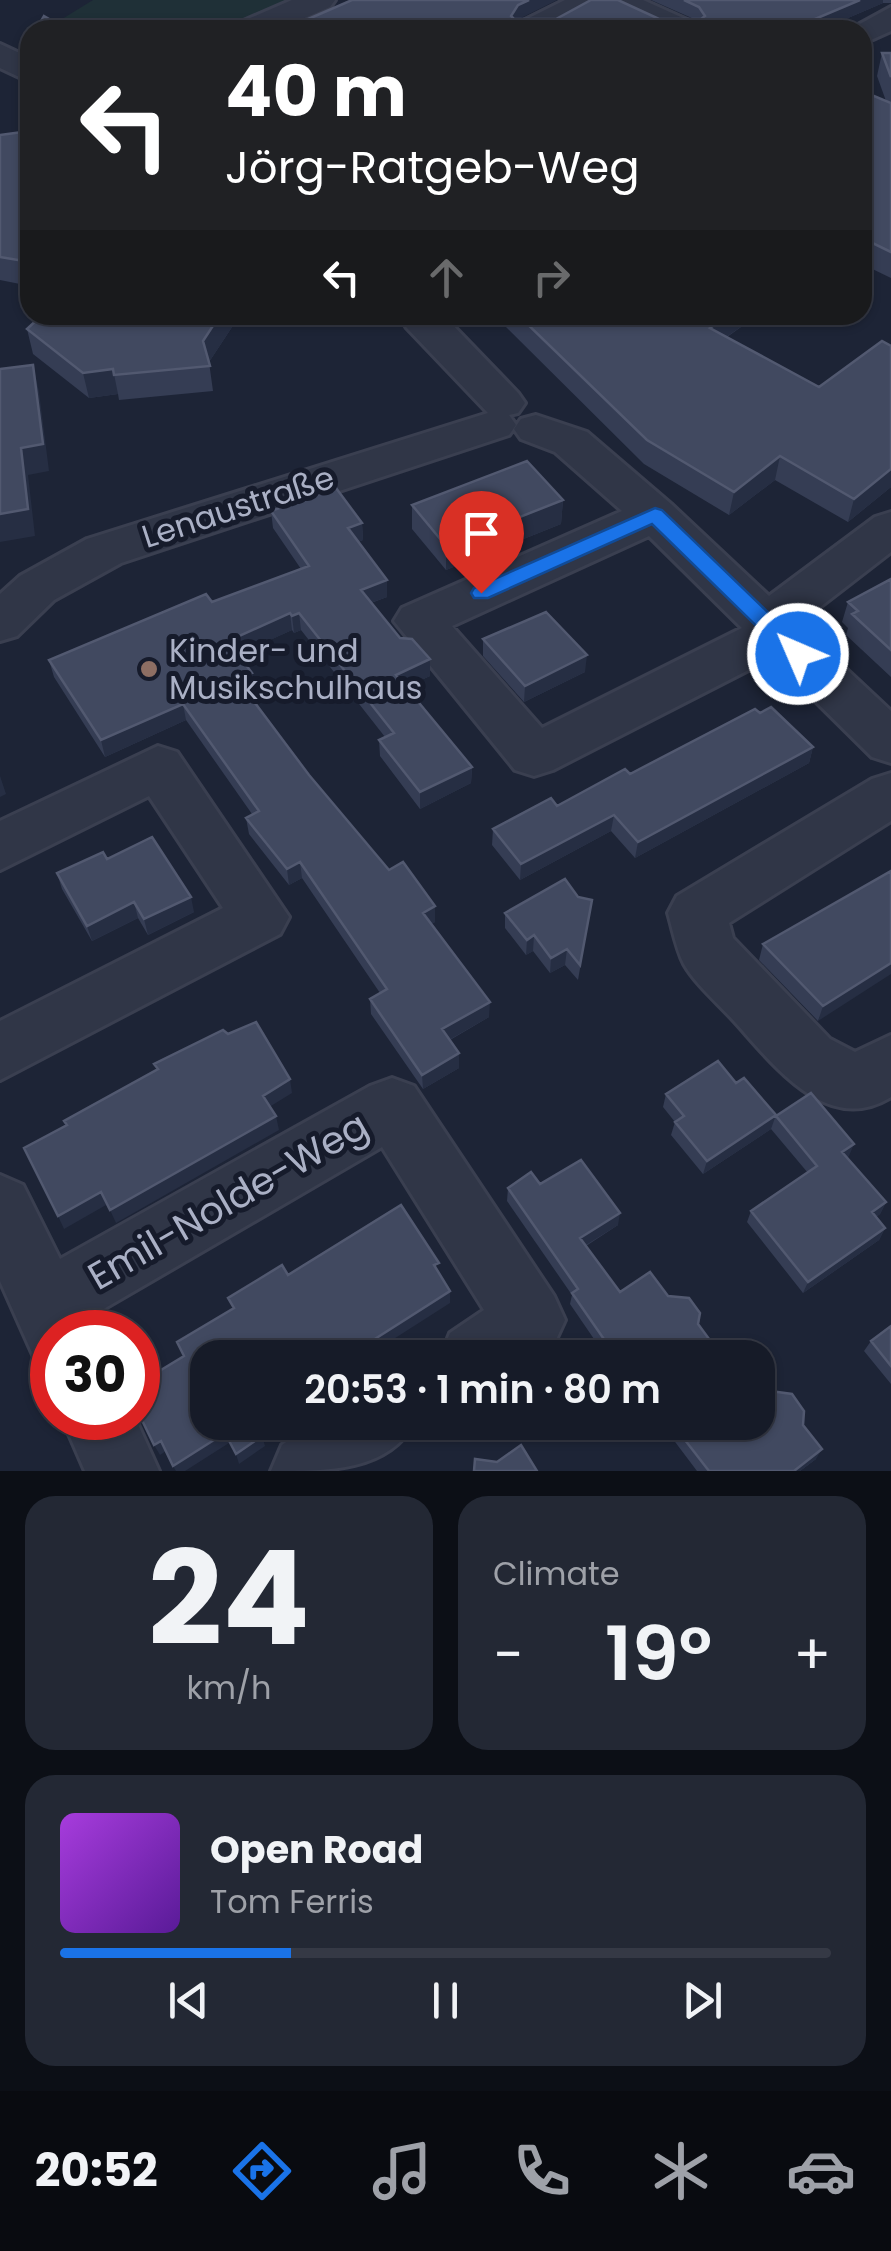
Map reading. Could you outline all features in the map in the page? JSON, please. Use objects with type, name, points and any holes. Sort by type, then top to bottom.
[{"type":"street","points":[[550,20],[589,0]]},
{"type":"street","points":[[617,0],[661,20]]},
{"type":"street","points":[[273,20],[305,6]]},
{"type":"street","points":[[427,325],[511,419],[571,442],[655,515],[891,743]]},
{"type":"street","name":"Lenaustraße","points":[[0,623],[37,588],[104,551],[511,419]]},
{"type":"street","points":[[655,515],[418,621],[534,756],[734,657],[891,528]]},
{"type":"street","points":[[0,847],[158,767],[260,917],[0,1052]]},
{"type":"street","points":[[891,794],[696,912],[707,950],[808,1059],[838,1079],[862,1081],[891,1063]]},
{"type":"street","name":"Emil-Nolde-Weg","points":[[65,1310],[392,1107],[530,1320],[501,1340]]},
{"type":"street","points":[[0,1207],[48,1310]]},
{"type":"street","points":[[108,1440],[122,1471]]},
{"type":"street","points":[[308,1471],[353,1440]]},
{"type":"shaded area","points":[[93,0],[296,0],[251,20],[60,20]]},
{"type":"building","points":[[352,0],[529,0],[518,5],[511,16],[514,19],[556,19],[591,0],[618,0],[659,19],[701,19],[705,16],[699,7],[684,0],[860,0],[813,20],[306,20]]},
{"type":"building","points":[[882,53],[891,53],[891,77]]},
{"type":"building","points":[[872,95],[891,103],[891,252],[872,243]]},
{"type":"building","points":[[20,132],[20,260],[0,257],[0,135]]},
{"type":"building","points":[[31,325],[213,325],[203,341],[210,366],[114,375],[113,369],[83,373],[27,329]]},
{"type":"building","points":[[528,325],[714,325],[710,328],[819,387],[882,341],[891,346],[891,469],[854,499],[780,456],[734,492],[647,440]]},
{"type":"building","points":[[33,365],[43,444],[21,448],[28,509],[0,514],[0,369]]},
{"type":"building","points":[[527,461],[563,500],[446,546],[412,505]]},
{"type":"building","points":[[336,488],[362,523],[348,528],[387,580],[361,590],[400,638],[412,639],[430,659],[396,675],[472,767],[420,792],[379,740],[394,733],[299,613],[290,613],[228,641],[252,673],[237,679],[309,775],[389,870],[403,862],[435,906],[423,913],[490,1002],[442,1029],[459,1053],[422,1075],[370,999],[387,989],[300,862],[287,869],[246,818],[259,811],[183,704],[101,740],[49,660],[206,594],[212,602],[309,566],[271,511]]},
{"type":"building","points":[[891,579],[891,650],[852,614],[858,611],[848,602]]},
{"type":"building","points":[[546,612],[587,655],[525,686],[483,639]]},
{"type":"building","points":[[771,707],[813,747],[638,842],[614,815],[521,864],[493,829],[551,798],[557,806],[625,769],[630,774],[755,709],[760,713]]},
{"type":"building","points":[[152,837],[191,897],[144,919],[134,902],[87,926],[57,873],[103,852],[107,859]]},
{"type":"building","points":[[891,871],[891,963],[823,1006],[763,944]]},
{"type":"building","points":[[565,879],[578,897],[592,900],[580,965],[567,949],[551,958],[534,935],[527,940],[505,913]]},
{"type":"building","points":[[256,1022],[290,1079],[263,1096],[276,1116],[110,1210],[101,1192],[58,1216],[24,1148],[158,1069],[154,1064],[223,1030],[228,1034]]},
{"type":"building","points":[[718,1061],[736,1083],[744,1078],[776,1115],[707,1161],[675,1122],[684,1116],[666,1094]]},
{"type":"building","points":[[811,1093],[854,1144],[842,1152],[886,1202],[872,1212],[885,1228],[808,1282],[751,1211],[817,1166],[776,1116]]},
{"type":"building","points":[[581,1160],[620,1213],[580,1238],[620,1292],[650,1272],[668,1296],[689,1298],[700,1313],[698,1324],[710,1340],[605,1340],[572,1293],[578,1289],[508,1188],[531,1172],[540,1184]]},
{"type":"building","points":[[401,1205],[439,1263],[434,1265],[450,1291],[373,1340],[190,1340],[190,1440],[214,1440],[173,1466],[161,1441],[154,1445],[152,1440],[160,1440],[160,1371],[184,1356],[177,1342],[234,1308],[228,1298],[282,1265],[288,1275]]},
{"type":"building","points":[[891,1326],[891,1366],[871,1341]]},
{"type":"building","points":[[775,1392],[792,1394],[804,1411],[803,1425],[822,1449],[794,1471],[709,1471],[685,1440],[775,1440]]},
{"type":"building","points":[[229,1440],[256,1440],[236,1454]]},
{"type":"building","points":[[521,1445],[537,1471],[474,1471],[475,1459],[497,1462]]},
{"type":"place","name":"Kinder- und Musikschulhaus","points":[[149,669]]},
{"type":"route","points":[[481,593],[655,515],[798,654]]}]
